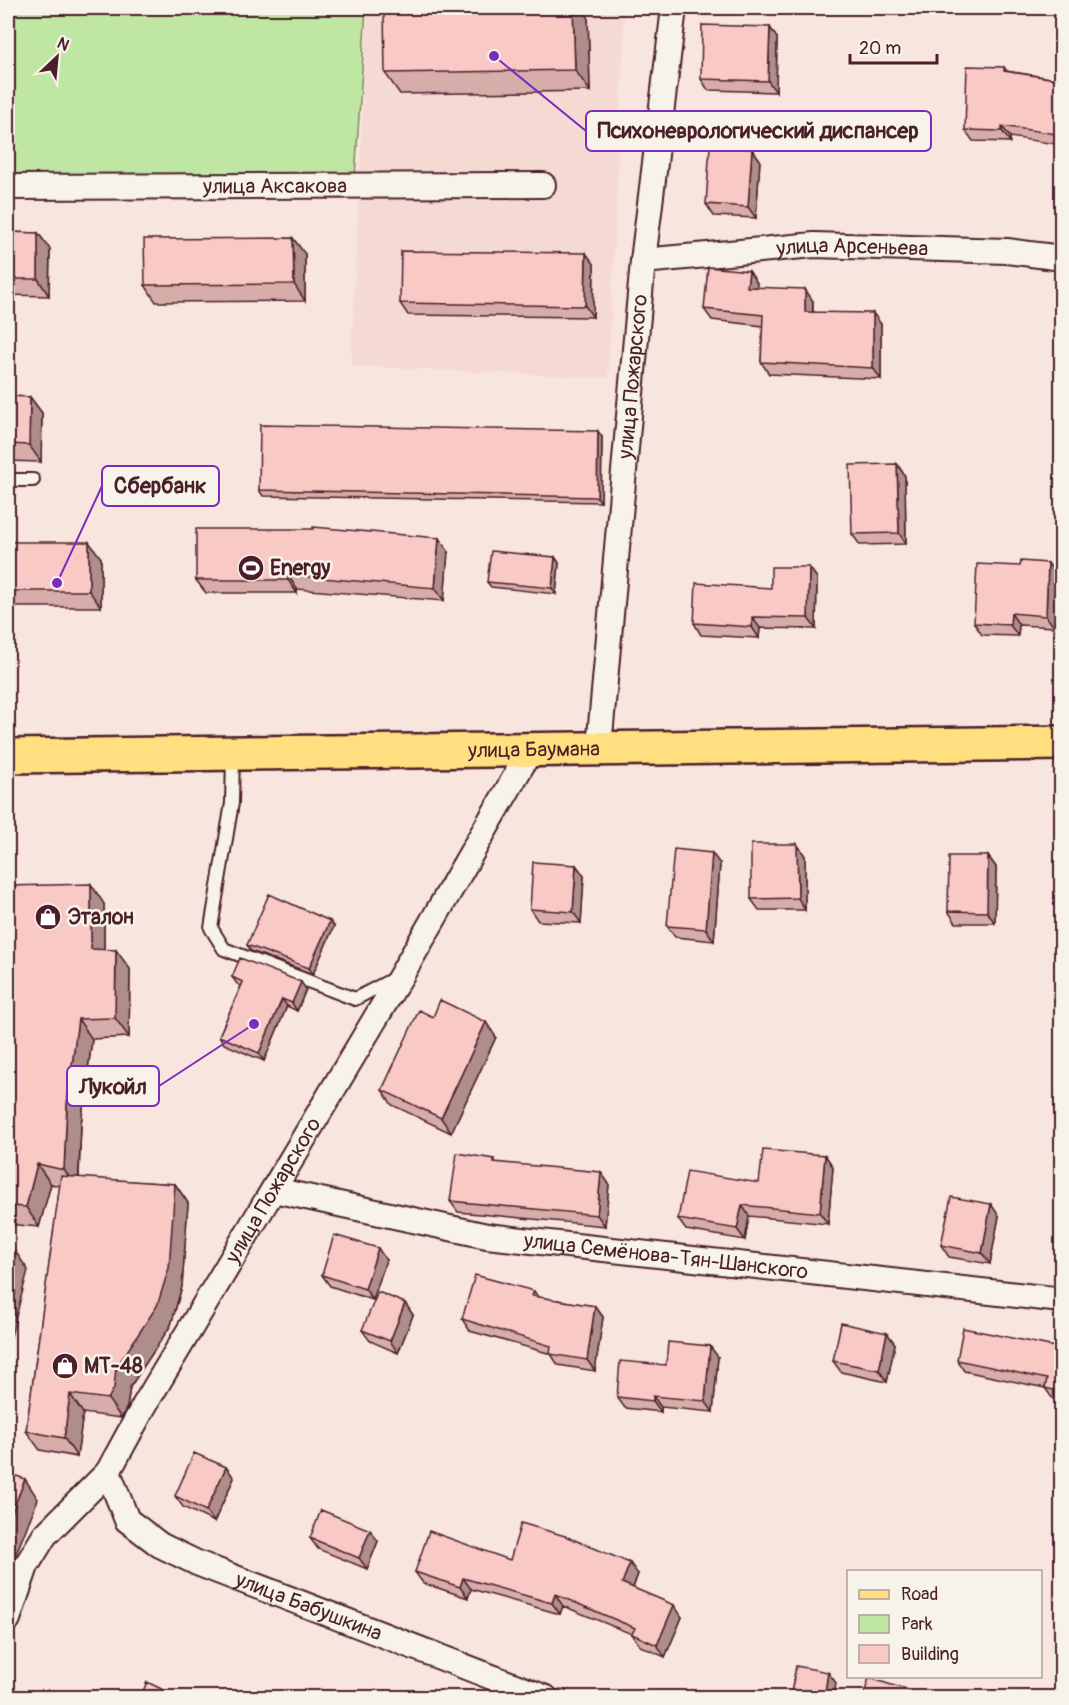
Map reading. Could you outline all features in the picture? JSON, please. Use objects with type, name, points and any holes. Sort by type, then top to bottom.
[{"type":"main road","name":"улица Баумана","points":[[8,756],[1062,743]]},
{"type":"street","name":"улица Пожарского","points":[[600,747],[644,261],[674,8]]},
{"type":"street","name":"улица Аксакова","points":[[8,187],[543,185]]},
{"type":"street","name":"улица Арсеньева","points":[[644,261],[814,245],[1007,251],[1062,258]]},
{"type":"street","name":"улица Пожарского","points":[[8,1619],[26,1566],[45,1534],[108,1472],[402,974],[530,751]]},
{"type":"street","name":"улица Семёнова-Тян-Шанского","points":[[274,1190],[487,1236],[1062,1300]]},
{"type":"street","name":"улица Бабушкина","points":[[108,1472],[127,1520],[160,1545],[197,1563],[546,1698]]},
{"type":"lane","points":[[8,480],[33,480]]},
{"type":"lane","points":[[233,754],[232,803],[211,928],[224,949],[355,999],[402,974]]},
{"type":"shaded area","points":[[367,8],[625,8],[608,378],[351,366]]},
{"type":"green space","points":[[8,8],[366,8],[355,178],[8,174]]},
{"type":"building","points":[[384,8],[573,8],[575,70],[385,73]]},
{"type":"building","points":[[702,25],[770,27],[768,81],[701,79]]},
{"type":"building","points":[[967,66],[1004,67],[1004,71],[1062,80],[1062,98],[1056,134],[1002,126],[1002,131],[965,130]]},
{"type":"building","points":[[710,146],[752,149],[748,207],[706,204]]},
{"type":"building","points":[[8,232],[38,233],[38,279],[8,279]]},
{"type":"building","points":[[293,238],[294,284],[145,285],[144,239]]},
{"type":"building","points":[[401,251],[586,253],[585,306],[400,303]]},
{"type":"building","points":[[708,267],[749,271],[747,287],[805,289],[805,312],[873,313],[873,368],[761,362],[763,315],[704,309]]},
{"type":"building","points":[[8,396],[30,397],[29,445],[8,444]]},
{"type":"building","points":[[260,425],[598,431],[597,497],[259,490]]},
{"type":"building","points":[[897,464],[899,533],[852,534],[850,465]]},
{"type":"building","points":[[313,527],[439,538],[435,588],[288,575],[288,580],[196,580],[196,529],[313,529]]},
{"type":"building","points":[[1060,535],[1062,535],[1062,582],[1059,582]]},
{"type":"building","points":[[8,542],[89,542],[89,591],[8,591]]},
{"type":"building","points":[[491,551],[555,557],[552,588],[487,582]]},
{"type":"building","points":[[1021,561],[1048,563],[1046,616],[1011,613],[1010,625],[974,623],[977,564],[1020,566]]},
{"type":"building","points":[[771,567],[809,567],[808,618],[752,617],[752,627],[694,623],[696,583],[771,588]]},
{"type":"building","points":[[751,844],[797,844],[798,898],[751,899]]},
{"type":"building","points":[[674,849],[712,853],[706,929],[667,926]]},
{"type":"building","points":[[949,856],[988,856],[987,912],[948,911]]},
{"type":"building","points":[[533,862],[576,865],[573,912],[530,909]]},
{"type":"building","points":[[91,884],[91,949],[116,950],[115,1018],[78,1019],[67,1104],[64,1170],[37,1164],[26,1207],[8,1206],[8,886]]},
{"type":"building","points":[[269,894],[330,921],[309,968],[247,945]]},
{"type":"building","points":[[240,958],[301,982],[292,1003],[282,999],[259,1053],[219,1036],[243,982],[232,977]]},
{"type":"building","points":[[440,1000],[486,1022],[441,1118],[382,1090],[419,1010],[433,1017]]},
{"type":"building","points":[[763,1150],[825,1155],[820,1213],[742,1205],[737,1229],[678,1219],[687,1171],[759,1183]]},
{"type":"building","points":[[457,1153],[494,1159],[494,1162],[601,1172],[597,1215],[450,1201]]},
{"type":"building","points":[[61,1176],[175,1184],[169,1268],[157,1306],[116,1368],[114,1388],[108,1399],[70,1394],[64,1438],[26,1431]]},
{"type":"building","points":[[951,1197],[991,1204],[982,1253],[941,1245]]},
{"type":"building","points":[[334,1235],[378,1248],[365,1289],[322,1275]]},
{"type":"building","points":[[8,1249],[15,1251],[8,1277]]},
{"type":"building","points":[[475,1275],[534,1291],[532,1296],[595,1306],[587,1360],[550,1354],[551,1346],[462,1319]]},
{"type":"building","points":[[378,1292],[405,1303],[390,1341],[362,1330]]},
{"type":"building","points":[[841,1323],[887,1333],[879,1370],[833,1361]]},
{"type":"building","points":[[963,1328],[1055,1347],[1056,1340],[1062,1341],[1062,1392],[1045,1388],[1047,1379],[957,1360]]},
{"type":"building","points":[[668,1342],[710,1346],[705,1401],[653,1396],[653,1401],[617,1397],[620,1361],[666,1365]]},
{"type":"building","points":[[194,1453],[226,1467],[206,1511],[175,1496]]},
{"type":"building","points":[[8,1473],[25,1479],[8,1522]]},
{"type":"building","points":[[321,1510],[370,1530],[359,1558],[310,1538]]},
{"type":"building","points":[[521,1523],[565,1536],[630,1563],[622,1583],[674,1605],[657,1645],[632,1634],[635,1628],[555,1594],[552,1603],[463,1578],[460,1587],[415,1572],[429,1531],[510,1560]]},
{"type":"building","points":[[796,1666],[828,1672],[824,1698],[790,1698]]},
{"type":"building","points":[[869,1678],[908,1690],[925,1698],[863,1698]]},
{"type":"building","points":[[147,1682],[180,1698],[140,1698]]},
{"type":"place","name":"Психоневрологический диспансер","points":[[494,56]]},
{"type":"place","name":"Energy","points":[[251,568]]},
{"type":"place","name":"Сбербанк","points":[[57,583]]},
{"type":"place","name":"Эталон","points":[[48,917]]},
{"type":"place","name":"Лукойл","points":[[254,1024]]},
{"type":"place","name":"МТ-48","points":[[65,1366]]}]
